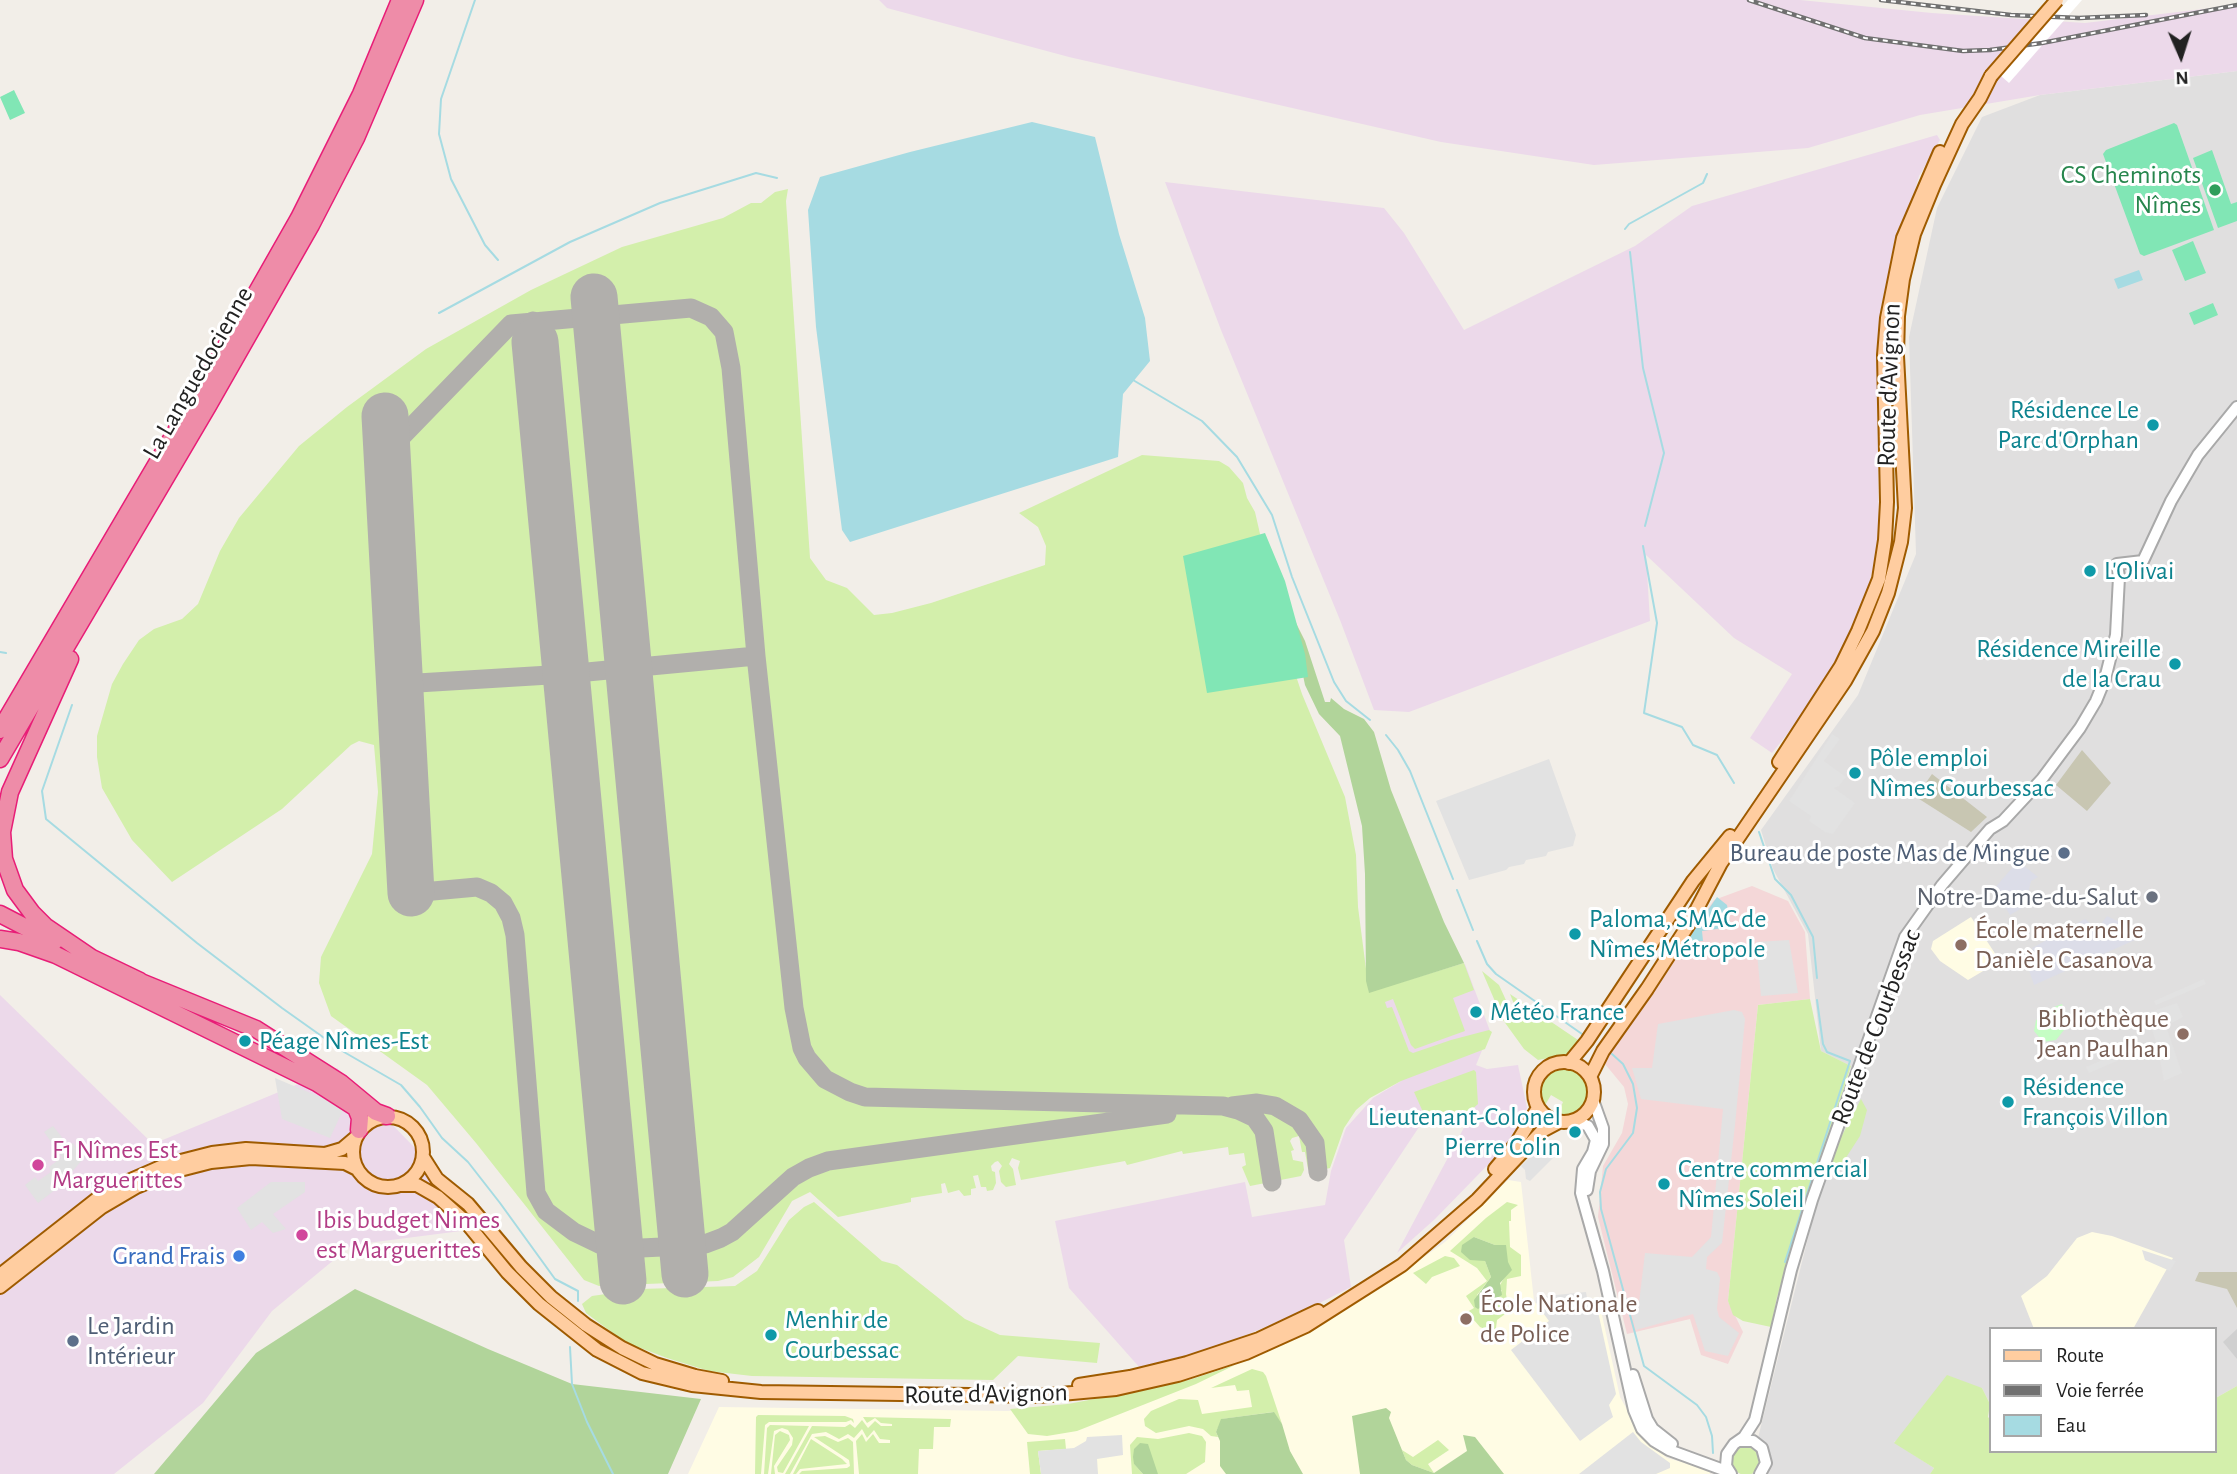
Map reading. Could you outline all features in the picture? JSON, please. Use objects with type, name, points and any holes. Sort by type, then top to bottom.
[{"type":"highway","name":"La Languedocienne","points":[[0,730],[299,218],[349,120],[400,0]]},
{"type":"highway","name":"La Languedocienne","points":[[0,758],[236,359],[322,204],[372,103],[415,0]]},
{"type":"highway","points":[[92,602],[86,626],[14,780],[4,817],[2,849],[11,882],[32,913],[78,949],[137,987]]},
{"type":"highway","points":[[0,914],[335,1093],[358,1111],[361,1121],[357,1134]]},
{"type":"highway","points":[[0,919],[137,987]]},
{"type":"highway","points":[[0,939],[56,954],[137,987],[256,1029],[335,1079],[376,1112],[387,1116]]},
{"type":"main road","points":[[1991,76],[2057,0]]},
{"type":"main road","name":"Route d'Avignon","points":[[1569,1063],[1587,1041],[1693,881],[1732,834],[1820,701],[1858,631],[1879,579],[1885,540],[1886,330],[1903,238],[1924,184],[1946,141],[1977,92],[1991,76]]},
{"type":"main road","name":"Route d'Avignon","points":[[1590,1077],[1603,1051],[1689,925],[1721,863],[1845,681],[1873,631],[1888,593],[1901,542],[1905,508],[1897,356],[1898,316],[1903,279],[1914,234],[1934,185],[1962,124],[1991,76]]},
{"type":"main road","points":[[1557,1063],[1580,1067],[1590,1077],[1593,1100],[1587,1112],[1575,1120],[1551,1120],[1538,1108],[1534,1090],[1541,1073],[1557,1063]]},
{"type":"main road","name":"Route d'Avignon","points":[[423,1157],[435,1176],[468,1204],[521,1267],[551,1297],[604,1337],[664,1367],[695,1376],[756,1384],[990,1389],[1046,1387],[1130,1377],[1187,1363],[1259,1339],[1317,1311],[1394,1261],[1438,1226],[1483,1182],[1516,1144],[1538,1108]]},
{"type":"main road","points":[[0,1275],[98,1198],[165,1165],[212,1153],[246,1149],[324,1154],[342,1149],[374,1119],[387,1116],[397,1117],[415,1128],[420,1137],[423,1157],[416,1174],[401,1185],[381,1186],[372,1183],[357,1169],[345,1163],[251,1158],[211,1162],[172,1172],[136,1187],[102,1207],[0,1287]]},
{"type":"main road","name":"Route d'Avignon","points":[[401,1185],[417,1185],[438,1197],[465,1221],[507,1272],[539,1304],[597,1350],[642,1373],[702,1387],[761,1392],[1039,1396],[1116,1389],[1178,1375],[1246,1353],[1306,1326],[1402,1265],[1477,1200],[1542,1131],[1559,1122]]},
{"type":"main road","points":[[357,1134],[352,1154],[357,1169]]},
{"type":"street","name":"Route de Courbessac","points":[[1727,1454],[1729,1448],[1744,1437],[1755,1420],[1791,1270],[1812,1200],[1905,937],[1941,885],[1990,829],[2003,821],[2042,779],[2080,728],[2096,701],[2116,635],[2119,578],[2117,564],[2143,561],[2171,501],[2198,456],[2237,407]]},
{"type":"street","points":[[1593,1100],[1604,1139],[1602,1149],[1590,1171],[1587,1194],[1641,1405],[1653,1429],[1661,1437],[1679,1448],[1708,1457],[1727,1454],[1726,1460],[1731,1473]]},
{"type":"street","points":[[1575,1120],[1588,1126],[1596,1140],[1593,1152],[1583,1169],[1581,1193],[1603,1271],[1634,1410],[1642,1429],[1654,1441],[1669,1450],[1731,1473]]},
{"type":"street","name":"Route de Courbessac","points":[[1755,1420],[1758,1444],[1766,1457],[1760,1474]]},
{"type":"street","points":[[1740,1441],[1758,1444]]},
{"type":"shaded area","points":[[879,0],[1800,0],[1932,13],[2085,23],[2237,5],[2237,71],[2040,95],[1920,115],[1808,148],[1594,165],[1441,142],[1069,57],[887,8]]},
{"type":"shaded area","points":[[2237,71],[2237,1386],[2216,1398],[2216,1327],[1988,1327],[1988,1400],[1982,1388],[1894,1442],[1934,1468],[1930,1474],[1749,1474],[1851,1066],[1821,1051],[1808,934],[1773,869],[1761,830],[1858,695],[1916,554],[1909,337],[1937,208],[1982,117],[2040,95]]},
{"type":"shaded area","points":[[1937,135],[1940,140],[1919,176],[1881,308],[1877,388],[1879,545],[1860,619],[1821,692],[1772,753],[1750,738],[1792,674],[1734,638],[1646,555],[1650,621],[1409,712],[1374,710],[1221,330],[1165,182],[1384,208],[1404,233],[1464,330],[1635,246],[1692,206]]},
{"type":"shaded area","points":[[1832,734],[1840,739],[1824,761],[1846,777],[1834,788],[1855,803],[1833,834],[1809,821],[1811,816],[1789,801]]},
{"type":"shaded area","points":[[2082,750],[2111,783],[2087,811],[2056,785]]},
{"type":"shaded area","points":[[1549,759],[1576,835],[1573,846],[1469,880],[1436,801]]},
{"type":"shaded area","points":[[1932,774],[1987,817],[1971,832],[1916,797]]},
{"type":"shaded area","points":[[2018,861],[2038,877],[2031,881],[2025,906],[2010,915],[1994,889]]},
{"type":"shaded area","points":[[1752,886],[1788,901],[1805,932],[1810,999],[1758,1005],[1728,1301],[1743,1332],[1728,1364],[1701,1355],[1690,1319],[1627,1334],[1598,1217],[1603,1166],[1622,1133],[1628,1104],[1624,1087],[1605,1064],[1620,1033],[1714,900]]},
{"type":"shaded area","points":[[2107,916],[2146,935],[2034,985],[2028,967],[2039,960],[2032,948],[2085,919],[2097,929]]},
{"type":"shaded area","name":"École maternelle Danièle Casanova","points":[[1971,917],[2000,961],[1968,980],[1940,961],[1931,949],[1933,941]]},
{"type":"shaded area","points":[[1789,940],[1798,993],[1761,996],[1756,942]]},
{"type":"shaded area","points":[[1465,964],[1490,1031],[1476,1065],[1487,1069],[1518,1065],[1527,1108],[1512,1140],[1435,1219],[1397,1253],[1475,1107],[1421,1124],[1344,1240],[1351,1287],[1300,1313],[1209,1350],[1140,1368],[1069,1288],[1055,1221],[1245,1182],[1252,1217],[1325,1205],[1331,1171],[1346,1128],[1373,1098],[1401,1081],[1369,993]]},
{"type":"shaded area","points":[[2204,979],[2206,984],[2156,1005],[2154,1001]]},
{"type":"shaded area","points":[[0,995],[153,1144],[337,1068],[492,1227],[352,1245],[272,1311],[203,1403],[114,1474],[0,1474]]},
{"type":"shaded area","points":[[2177,1003],[2183,1017],[2166,1026],[2182,1073],[2164,1081],[2147,1013]]},
{"type":"shaded area","points":[[1734,1010],[1742,1012],[1745,1019],[1735,1125],[1722,1243],[1707,1257],[1706,1269],[1717,1272],[1720,1278],[1717,1309],[1719,1317],[1739,1333],[1728,1356],[1705,1351],[1693,1314],[1636,1330],[1632,1313],[1638,1311],[1645,1253],[1692,1257],[1711,1237],[1723,1109],[1641,1099],[1632,1068],[1652,1068],[1658,1024]]},
{"type":"shaded area","points":[[2117,1054],[2119,1060],[2089,1073],[2086,1067]]},
{"type":"shaded area","points":[[275,1078],[346,1108],[330,1138],[282,1119]]},
{"type":"shaded area","points":[[53,1126],[69,1146],[73,1143],[83,1159],[60,1186],[38,1203],[25,1185],[35,1177],[38,1181],[51,1172],[49,1167],[62,1157],[44,1132]]},
{"type":"shaded area","points":[[1544,1143],[1555,1156],[1530,1181],[1526,1179],[1525,1170],[1521,1166]]},
{"type":"shaded area","name":"École Nationale de Police","points":[[1508,1180],[1521,1182],[1534,1301],[1538,1306],[1598,1297],[1620,1397],[1642,1437],[1667,1458],[1710,1470],[1710,1474],[688,1474],[719,1407],[1007,1411],[1068,1407],[1194,1380],[1308,1333],[1386,1284],[1445,1242]]},
{"type":"shaded area","points":[[271,1182],[305,1182],[305,1192],[273,1214],[286,1229],[273,1233],[262,1222],[251,1230],[237,1208]]},
{"type":"shaded area","points":[[2092,1232],[2112,1236],[2173,1258],[2134,1327],[2033,1327],[2021,1296],[2047,1276],[2077,1238]]},
{"type":"shaded area","points":[[2142,1250],[2176,1261],[2170,1271],[2145,1260]]},
{"type":"shaded area","points":[[2199,1272],[2237,1272],[2237,1308],[2227,1289],[2195,1281]]},
{"type":"shaded area","points":[[1586,1292],[1587,1298],[1536,1303],[1536,1297]]},
{"type":"shaded area","points":[[1595,1298],[1616,1394],[1609,1405],[1613,1417],[1580,1441],[1511,1350],[1549,1321],[1538,1306]]},
{"type":"shaded area","points":[[2237,1329],[2237,1359],[2223,1342]]},
{"type":"shaded area","points":[[1633,1432],[1641,1442],[1670,1463],[1670,1468],[1656,1474],[1579,1474]]},
{"type":"shaded area","points":[[1122,1435],[1123,1455],[1097,1459],[1098,1474],[1041,1474],[1038,1451],[1074,1448],[1086,1441],[1087,1437]]},
{"type":"green space","points":[[14,90],[25,113],[10,120],[0,97]]},
{"type":"green space","points":[[2174,123],[2177,125],[2214,230],[2144,256],[2140,254],[2103,154],[2106,150]]},
{"type":"green space","name":"CS Cheminots Nîmes","points":[[2212,150],[2231,204],[2237,202],[2237,221],[2218,228],[2193,158]]},
{"type":"green space","points":[[788,189],[786,201],[810,558],[826,580],[847,588],[874,615],[931,603],[1045,565],[1046,546],[1038,527],[1019,513],[1142,455],[1219,461],[1229,467],[1243,483],[1255,512],[1285,643],[1302,694],[1345,797],[1356,855],[1358,907],[1369,992],[1464,963],[1474,990],[1453,998],[1465,1031],[1415,1049],[1393,999],[1385,1002],[1387,1008],[1392,1007],[1409,1051],[1413,1053],[1451,1040],[1489,1030],[1492,1032],[1485,1049],[1401,1081],[1370,1098],[1356,1110],[1344,1128],[1330,1168],[1312,1172],[1308,1169],[1299,1136],[1290,1141],[1294,1150],[1291,1151],[1293,1160],[1303,1162],[1304,1170],[1301,1176],[1250,1186],[1242,1167],[1246,1165],[1244,1153],[1229,1155],[1228,1147],[1183,1154],[1182,1151],[1127,1165],[1125,1161],[1021,1180],[1018,1168],[1020,1161],[1012,1158],[1009,1164],[1013,1169],[1016,1185],[1006,1187],[1001,1182],[999,1171],[1002,1166],[998,1161],[991,1166],[995,1172],[996,1183],[993,1190],[987,1191],[986,1187],[981,1187],[978,1175],[973,1176],[976,1188],[971,1189],[971,1195],[964,1196],[959,1190],[948,1193],[945,1183],[941,1184],[942,1193],[838,1217],[810,1192],[792,1201],[759,1257],[733,1277],[718,1281],[599,1286],[584,1280],[427,1085],[331,1016],[319,983],[321,957],[372,854],[378,792],[374,745],[359,741],[351,745],[282,809],[172,882],[132,840],[102,788],[97,736],[112,684],[123,664],[139,640],[154,629],[182,619],[198,604],[220,551],[239,518],[299,446],[426,349],[531,290],[622,247],[723,218],[751,203],[761,203],[775,192]]},
{"type":"green space","points":[[2193,241],[2206,273],[2185,281],[2172,250]]},
{"type":"green space","points":[[2213,303],[2218,315],[2194,325],[2189,313]]},
{"type":"green space","points":[[1265,533],[1285,581],[1305,654],[1308,677],[1207,693],[1183,556]]},
{"type":"green space","points":[[1290,611],[1305,641],[1325,702],[1330,702],[1331,698],[1344,709],[1364,719],[1374,732],[1391,790],[1444,922],[1464,963],[1369,993],[1366,981],[1362,826],[1340,736],[1319,714],[1305,685]]},
{"type":"green space","points":[[1482,971],[1499,985],[1510,1009],[1516,1009],[1510,994],[1578,1040],[1570,1054],[1538,1060],[1524,1049],[1503,1020]]},
{"type":"green space","points":[[1810,999],[1821,1051],[1851,1066],[1777,1297],[1771,1327],[1743,1321],[1733,1315],[1728,1301],[1758,1005]]},
{"type":"green space","points":[[2062,1004],[2070,1024],[2064,1027],[2056,1040],[2043,1042],[2034,1031],[2036,1020],[2055,1011],[2054,1007]]},
{"type":"green space","points":[[1559,1068],[1575,1070],[1582,1075],[1588,1090],[1585,1105],[1580,1111],[1565,1117],[1557,1116],[1563,1102],[1551,1095],[1544,1107],[1539,1091],[1545,1076]]},
{"type":"green space","points":[[1474,1070],[1478,1104],[1467,1114],[1452,1121],[1434,1123],[1422,1120],[1423,1112],[1414,1092]]},
{"type":"green space","points":[[1861,1099],[1867,1110],[1860,1136],[1836,1173],[1831,1175],[1838,1143]]},
{"type":"green space","points":[[814,1202],[882,1261],[897,1265],[965,1319],[1000,1335],[1100,1343],[1097,1363],[1018,1356],[993,1380],[752,1376],[709,1371],[667,1358],[625,1342],[586,1313],[582,1304],[592,1296],[641,1289],[735,1286],[757,1271],[789,1220]]},
{"type":"green space","points":[[1507,1202],[1518,1205],[1511,1210],[1510,1247],[1521,1255],[1521,1276],[1507,1279],[1506,1294],[1507,1300],[1524,1300],[1497,1320],[1496,1328],[1492,1332],[1480,1327],[1467,1312],[1474,1308],[1466,1296],[1487,1281],[1477,1268],[1450,1251]],"holes":[[[1474,1237],[1495,1245],[1505,1276],[1499,1287],[1502,1291],[1478,1308],[1477,1295],[1491,1277]]]},
{"type":"green space","points":[[1474,1237],[1495,1245],[1506,1245],[1512,1270],[1500,1283],[1502,1295],[1478,1309],[1474,1300],[1491,1277],[1485,1261],[1470,1260],[1461,1252],[1462,1245]]},
{"type":"green space","points":[[1445,1256],[1454,1258],[1460,1266],[1432,1277],[1426,1284],[1413,1273]]},
{"type":"green space","points":[[355,1289],[572,1384],[701,1399],[668,1474],[154,1474],[256,1353]]},
{"type":"green space","points":[[1235,1365],[1196,1384],[1077,1431],[1047,1436],[1028,1434],[1010,1409],[1068,1404],[1110,1396],[1189,1380]]},
{"type":"green space","points":[[1252,1369],[1263,1372],[1266,1376],[1282,1424],[1273,1412],[1222,1419],[1216,1432],[1218,1437],[1211,1436],[1203,1429],[1189,1426],[1156,1433],[1145,1426],[1144,1419],[1151,1411],[1179,1399],[1198,1400],[1202,1414],[1252,1407],[1249,1390],[1237,1391],[1235,1385],[1211,1388]]},
{"type":"green space","points":[[1947,1375],[1982,1388],[1988,1400],[1988,1453],[2216,1453],[2216,1398],[2237,1386],[2237,1474],[1930,1474],[1934,1468],[1894,1443]]},
{"type":"green space","points":[[1386,1408],[1391,1412],[1389,1418],[1406,1460],[1412,1465],[1434,1473],[1467,1451],[1463,1435],[1475,1437],[1504,1474],[1360,1474],[1352,1416]]},
{"type":"green space","points":[[1274,1412],[1282,1424],[1290,1451],[1303,1474],[1226,1474],[1220,1466],[1220,1441],[1216,1432],[1221,1419]]},
{"type":"green space","points":[[758,1415],[845,1416],[853,1419],[854,1423],[851,1420],[769,1422],[765,1425],[761,1474],[755,1474]]},
{"type":"green space","points":[[863,1417],[951,1419],[950,1427],[934,1427],[933,1449],[919,1449],[918,1474],[859,1474],[856,1441],[862,1434],[866,1442],[873,1434],[879,1443],[890,1443],[890,1440],[880,1439],[874,1430],[867,1438],[862,1429],[854,1438],[848,1434],[839,1439],[826,1432],[812,1434],[790,1474],[785,1474],[812,1426],[845,1427],[850,1424],[855,1428],[862,1420],[868,1428],[875,1421],[881,1426],[892,1426],[875,1418],[867,1423]]},
{"type":"green space","points":[[770,1425],[809,1426],[783,1473],[778,1472],[777,1467],[792,1445],[793,1438],[788,1430],[782,1428],[774,1431],[768,1474],[764,1474],[767,1428]]},
{"type":"green space","points":[[780,1431],[789,1435],[790,1440],[774,1466],[775,1474],[771,1474],[775,1435]]},
{"type":"green space","points":[[1189,1433],[1202,1436],[1206,1442],[1205,1462],[1186,1474],[1158,1474],[1134,1464],[1143,1474],[1132,1474],[1130,1445],[1137,1437],[1158,1439]]},
{"type":"green space","points":[[825,1436],[838,1442],[848,1438],[853,1442],[854,1474],[799,1474],[802,1471],[850,1466],[849,1460],[814,1437]]},
{"type":"green space","points":[[811,1439],[847,1464],[800,1469],[793,1474]]},
{"type":"green space","points":[[1065,1439],[1066,1449],[1038,1451],[1041,1474],[1030,1474],[1027,1442]]},
{"type":"green space","points":[[1438,1440],[1449,1450],[1428,1464],[1434,1473],[1406,1460],[1402,1450],[1413,1457]]},
{"type":"green space","points":[[1140,1443],[1148,1444],[1158,1474],[1143,1474],[1134,1464],[1134,1449]]},
{"type":"green space","points":[[1746,1447],[1756,1451],[1760,1461],[1756,1471],[1746,1475],[1736,1471],[1732,1461],[1736,1451]]},
{"type":"water","points":[[1032,122],[1095,137],[1119,234],[1145,318],[1150,361],[1123,394],[1118,457],[850,542],[842,530],[816,327],[808,210],[820,177]]},
{"type":"water","points":[[2139,270],[2143,280],[2118,289],[2114,279]]},
{"type":"water","points":[[1717,897],[1727,905],[1731,927],[1702,931],[1703,941],[1692,941],[1689,937]]},
{"type":"pier","points":[[2068,0],[2082,0],[2009,83],[2001,76]]},
{"type":"waterway","points":[[475,0],[441,99],[439,134],[451,179],[485,245],[498,260]]},
{"type":"waterway","points":[[439,313],[570,242],[660,203],[756,173],[777,178]]},
{"type":"waterway","points":[[1625,229],[1629,224],[1703,183],[1707,174]]},
{"type":"waterway","points":[[1630,252],[1643,368],[1664,453],[1645,526]]},
{"type":"waterway","points":[[1133,380],[1202,421],[1237,457],[1272,515],[1292,577],[1334,682],[1346,701],[1370,720]]},
{"type":"waterway","points":[[1643,546],[1657,623],[1644,713],[1682,727],[1693,745],[1717,755],[1734,783]]},
{"type":"waterway","points":[[0,652],[6,653]]},
{"type":"waterway","points":[[72,705],[42,791],[46,819],[197,943],[282,1008],[344,1052],[401,1085],[442,1138],[468,1162],[555,1279],[578,1291],[578,1301]]},
{"type":"waterway","points":[[1386,735],[1410,771],[1453,879]]},
{"type":"waterway","points":[[1759,832],[1775,879],[1791,895],[1813,937],[1817,978]]},
{"type":"waterway","points":[[1457,890],[1473,930]]},
{"type":"waterway","points":[[1477,941],[1487,964],[1496,974],[1582,1034]]},
{"type":"waterway","points":[[1785,1262],[1850,1061],[1827,1052],[1823,1044],[1817,1000]]},
{"type":"waterway","points":[[1612,1054],[1623,1064],[1633,1084],[1637,1108],[1633,1133],[1606,1169],[1600,1192],[1601,1209],[1644,1366],[1697,1405],[1706,1417],[1712,1436],[1713,1453]]},
{"type":"waterway","points":[[570,1347],[572,1384],[587,1422],[613,1474]]},
{"type":"taxiway","points":[[387,452],[511,324],[691,308],[711,317],[724,332],[731,368],[756,656],[794,1008],[802,1048],[807,1058],[825,1079],[865,1097],[1223,1106],[1255,1118],[1264,1131],[1272,1182]]},
{"type":"taxiway","points":[[533,321],[535,342]]},
{"type":"taxiway","points":[[401,684],[566,674],[756,656]]},
{"type":"taxiway","points":[[411,893],[477,887],[491,893],[503,903],[511,918],[515,935],[536,1193],[546,1211],[574,1232],[599,1244],[620,1249],[705,1244],[732,1232],[793,1177],[828,1161],[1167,1114]]},
{"type":"taxiway","points":[[1232,1106],[1257,1103],[1275,1106],[1299,1120],[1315,1143],[1318,1172]]},
{"type":"runway","points":[[594,297],[685,1274]]},
{"type":"runway","points":[[535,342],[623,1281]]},
{"type":"runway","points":[[385,416],[411,893]]},
{"type":"railway","points":[[1749,0],[1865,38],[1963,51],[2042,43],[2237,5]]},
{"type":"railway","points":[[1881,0],[2011,15],[2079,18],[2146,15]]},
{"type":"place","name":"CS Cheminots Nîmes","points":[[2215,190]]},
{"type":"place","name":"Résidence Le Parc d'Orphan","points":[[2153,425]]},
{"type":"place","name":"L'Olivai","points":[[2090,571]]},
{"type":"place","name":"Résidence Mireille de la Crau","points":[[2175,664]]},
{"type":"place","name":"Pôle emploi Nîmes Courbessac","points":[[1855,773]]},
{"type":"place","name":"Bureau de poste Mas de Mingue","points":[[2064,853]]},
{"type":"place","name":"Notre-Dame-du-Salut","points":[[2152,897]]},
{"type":"place","name":"Paloma, SMAC de Nîmes Métropole","points":[[1575,934]]},
{"type":"place","name":"École maternelle Danièle Casanova","points":[[1961,945]]},
{"type":"place","name":"Météo France","points":[[1476,1012]]},
{"type":"place","name":"Bibliothèque Jean Paulhan","points":[[2183,1034]]},
{"type":"place","name":"Péage Nîmes-Est","points":[[245,1041]]},
{"type":"place","name":"Résidence François Villon","points":[[2008,1102]]},
{"type":"place","name":"Lieutenant-Colonel Pierre Colin","points":[[1575,1132]]},
{"type":"place","name":"F1 Nîmes Est Marguerittes","points":[[38,1165]]},
{"type":"place","name":"Centre commercial Nîmes Soleil","points":[[1664,1184]]},
{"type":"place","name":"Ibis budget Nimes est Marguerittes","points":[[302,1235]]},
{"type":"place","name":"Grand Frais","points":[[239,1256]]},
{"type":"place","name":"École Nationale de Police","points":[[1466,1319]]},
{"type":"place","name":"Menhir de Courbessac","points":[[771,1335]]},
{"type":"place","name":"Le Jardin Intérieur","points":[[73,1341]]}]
